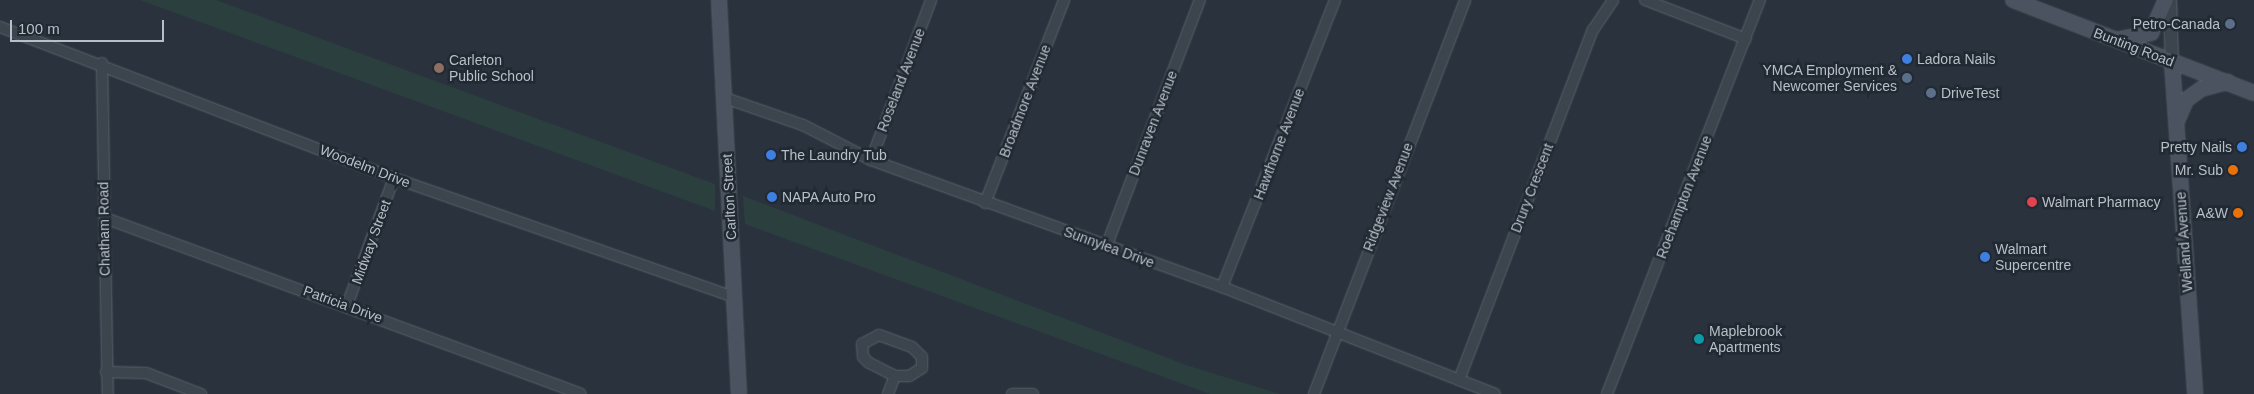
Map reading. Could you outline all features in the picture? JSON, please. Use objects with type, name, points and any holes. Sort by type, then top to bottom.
[{"type":"main road","name":"Carlton Street","points":[[719,0],[739,394]]},
{"type":"main road","name":"Bunting Road","points":[[2013,0],[2254,93]]},
{"type":"main road","points":[[2115,39],[2151,33],[2168,0]]},
{"type":"main road","name":"Welland Avenue","points":[[2172,62],[2195,394]]},
{"type":"main road","points":[[2176,124],[2186,100],[2202,89],[2228,82]]},
{"type":"street","name":"Roseland Avenue","points":[[871,160],[931,0]]},
{"type":"street","name":"Broadmore Avenue","points":[[986,203],[1064,0]]},
{"type":"street","name":"Dunraven Avenue","points":[[1106,246],[1200,0]]},
{"type":"street","name":"Hawthorne Avenue","points":[[1222,287],[1336,0]]},
{"type":"street","name":"Ridgeview Avenue","points":[[1314,394],[1336,332],[1465,0]]},
{"type":"street","name":"Drury Crescent","points":[[1459,380],[1593,30],[1613,0]]},
{"type":"street","points":[[1645,0],[1746,38]]},
{"type":"street","name":"Roehampton Avenue","points":[[1607,394],[1760,0]]},
{"type":"street","name":"Welland Avenue","points":[[2168,0],[2172,62]]},
{"type":"street","name":"Woodelm Drive","points":[[0,27],[102,63],[394,178],[734,297]]},
{"type":"street","name":"Chatham Road","points":[[102,63],[106,372],[108,394]]},
{"type":"street","name":"Sunnylea Drive","points":[[725,98],[803,125],[871,160],[1222,287],[1495,394]]},
{"type":"street","name":"Midway Street","points":[[347,305],[394,178]]},
{"type":"street","name":"Patricia Drive","points":[[105,218],[347,305],[581,394]]},
{"type":"street","points":[[878,335],[912,347],[922,357],[922,368],[909,376],[895,376],[863,357],[862,344],[868,337],[878,335]]},
{"type":"street","points":[[106,372],[146,373],[201,394]]},
{"type":"street","points":[[888,394],[895,376]]},
{"type":"street","points":[[1012,394],[1033,394]]},
{"type":"shaded area","points":[[140,0],[216,0],[715,184],[715,211]]},
{"type":"shaded area","points":[[743,196],[1189,366],[1280,394],[1210,394],[745,224]]},
{"type":"place","name":"Petro-Canada","points":[[2230,24]]},
{"type":"place","name":"Ladora Nails","points":[[1907,59]]},
{"type":"place","name":"Carleton Public School","points":[[439,68]]},
{"type":"place","name":"YMCA Employment & Newcomer Services","points":[[1907,78]]},
{"type":"place","name":"DriveTest","points":[[1931,93]]},
{"type":"place","name":"Pretty Nails","points":[[2242,147]]},
{"type":"place","name":"The Laundry Tub","points":[[771,155]]},
{"type":"place","name":"Mr. Sub","points":[[2233,170]]},
{"type":"place","name":"NAPA Auto Pro","points":[[772,197]]},
{"type":"place","name":"Walmart Pharmacy","points":[[2032,202]]},
{"type":"place","name":"A&W","points":[[2238,213]]},
{"type":"place","name":"Walmart Supercentre","points":[[1985,257]]},
{"type":"place","name":"Maplebrook Apartments","points":[[1699,339]]}]
